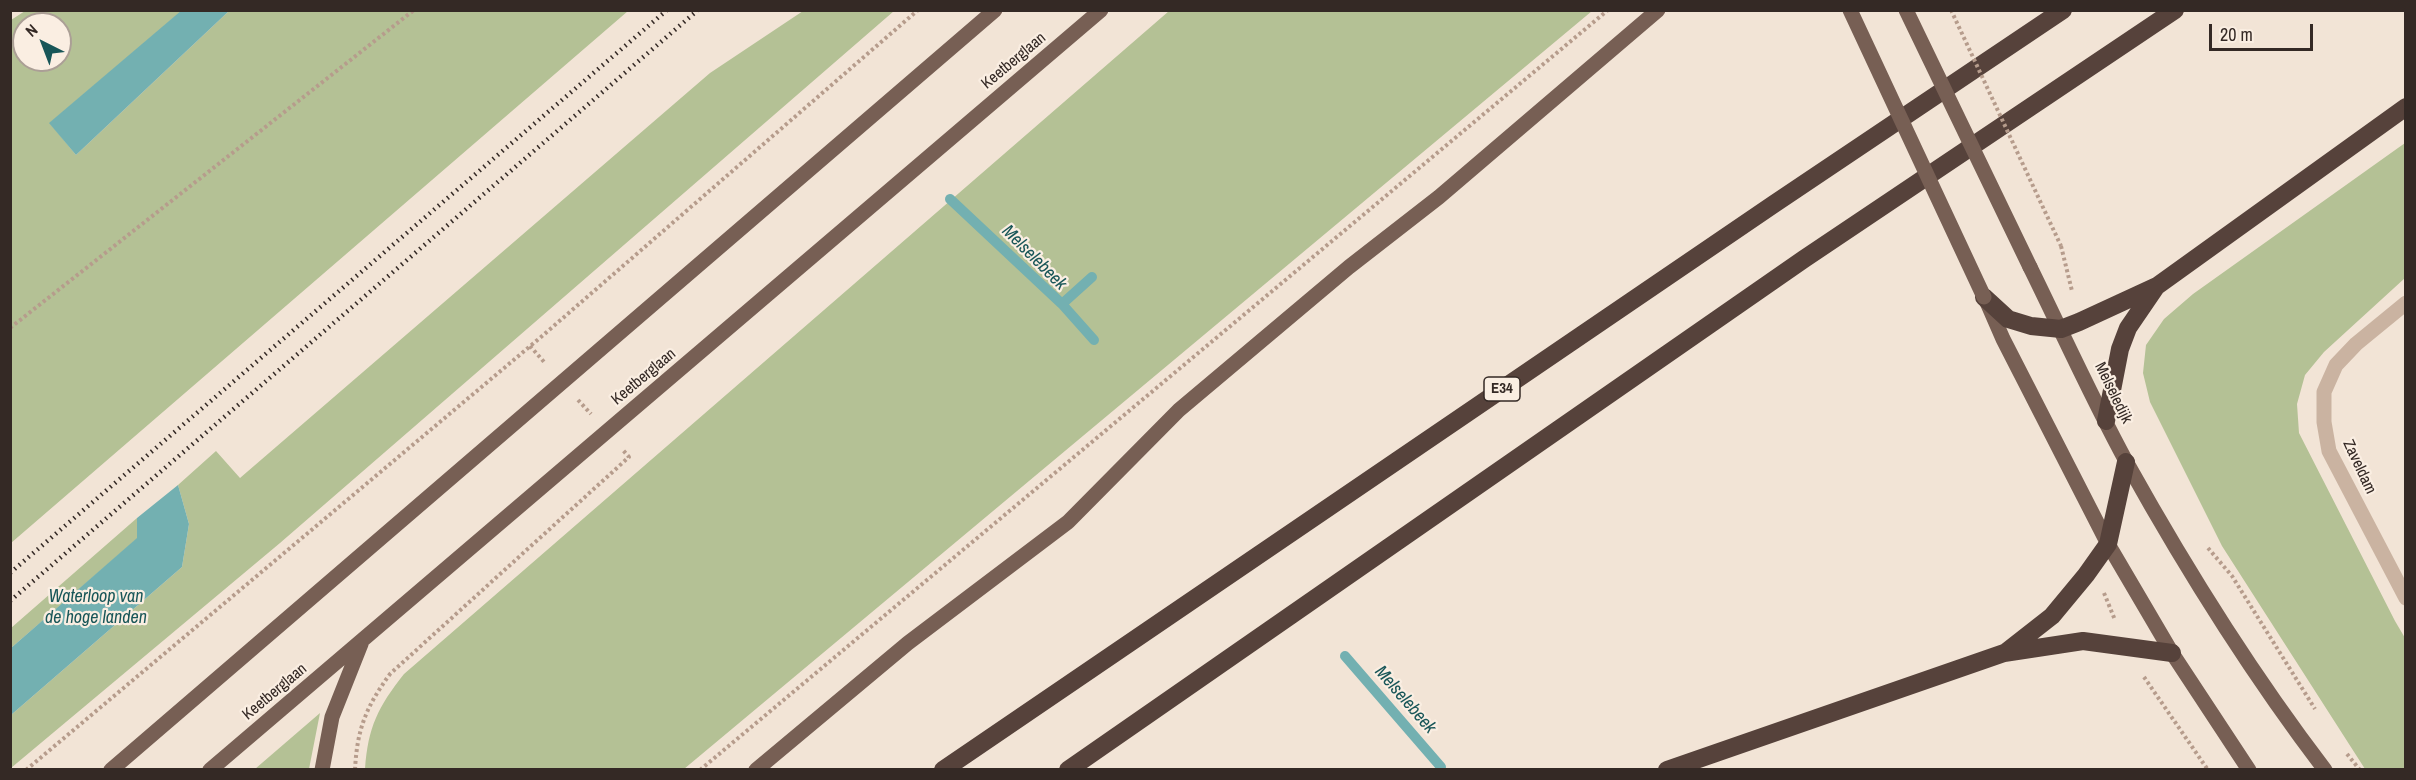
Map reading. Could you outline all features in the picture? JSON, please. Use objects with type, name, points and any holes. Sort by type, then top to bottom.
[{"type":"highway","name":"E34","points":[[943,770],[2063,10]]},
{"type":"highway","points":[[1068,770],[1794,266],[2175,10]]},
{"type":"highway","points":[[1984,297],[2008,320],[2031,326],[2061,329],[2079,322],[2157,286],[2406,107]]},
{"type":"highway","points":[[2106,421],[2120,349],[2128,328],[2157,286]]},
{"type":"highway","points":[[2004,653],[2052,616],[2108,544],[2126,462]]},
{"type":"highway","points":[[1667,770],[2004,653],[2083,641],[2172,653]]},
{"type":"main road","points":[[111,770],[995,10]]},
{"type":"main road","name":"Keetberglaan","points":[[210,770],[1101,10]]},
{"type":"main road","points":[[756,770],[908,643],[1068,522],[1179,410],[1348,267],[1473,169],[1658,10]]},
{"type":"main road","points":[[1850,10],[2003,339],[2108,544],[2172,653],[2249,770]]},
{"type":"main road","name":"Melseledijk","points":[[1906,10],[2126,462],[2201,589],[2285,718],[2325,770]]},
{"type":"main road","points":[[322,770],[332,717],[362,641]]},
{"type":"street","name":"Zaveldam","points":[[2406,303],[2356,344],[2336,365],[2324,392],[2324,422],[2329,451],[2406,598]]},
{"type":"path","points":[[10,328],[414,10]]},
{"type":"path","points":[[26,770],[542,337],[918,10]]},
{"type":"path","points":[[700,770],[1608,10]]},
{"type":"path","points":[[1952,10],[2061,246],[2079,322]]},
{"type":"path","points":[[2202,539],[2232,576],[2320,717]]},
{"type":"path","points":[[2346,753],[2360,770]]},
{"type":"green space","points":[[182,11],[50,123],[76,155],[229,11],[628,11],[11,543],[11,20],[12,72],[72,72],[72,12],[23,12]]},
{"type":"green space","points":[[803,11],[894,11],[280,543],[11,768],[11,715],[182,567],[189,524],[178,485],[216,451],[240,478],[710,73]]},
{"type":"green space","points":[[1169,11],[1592,11],[684,769],[365,769],[366,754],[376,718],[387,697],[404,674]]},
{"type":"green space","points":[[2405,143],[2405,278],[2324,352],[2305,375],[2297,404],[2299,433],[2405,638],[2405,769],[2365,769],[2222,546],[2150,402],[2143,373],[2146,345],[2164,319],[2193,294]]},
{"type":"green space","points":[[137,518],[138,538],[11,648],[11,628]]},
{"type":"green space","points":[[320,713],[309,769],[255,769]]},
{"type":"water","points":[[182,10],[229,11],[76,155],[49,123]]},
{"type":"water","name":"Waterloop van de hoge landen","points":[[178,485],[189,524],[182,567],[11,715],[11,648],[137,538],[137,518]]},
{"type":"waterway","name":"Melselebeek","points":[[950,199],[1062,304],[1094,340]]},
{"type":"waterway","points":[[1062,304],[1092,277]]},
{"type":"waterway","name":"Melselebeek","points":[[1345,656],[1441,767]]},
{"type":"railway","points":[[10,573],[667,10]]},
{"type":"railway","points":[[10,601],[698,10]]}]
